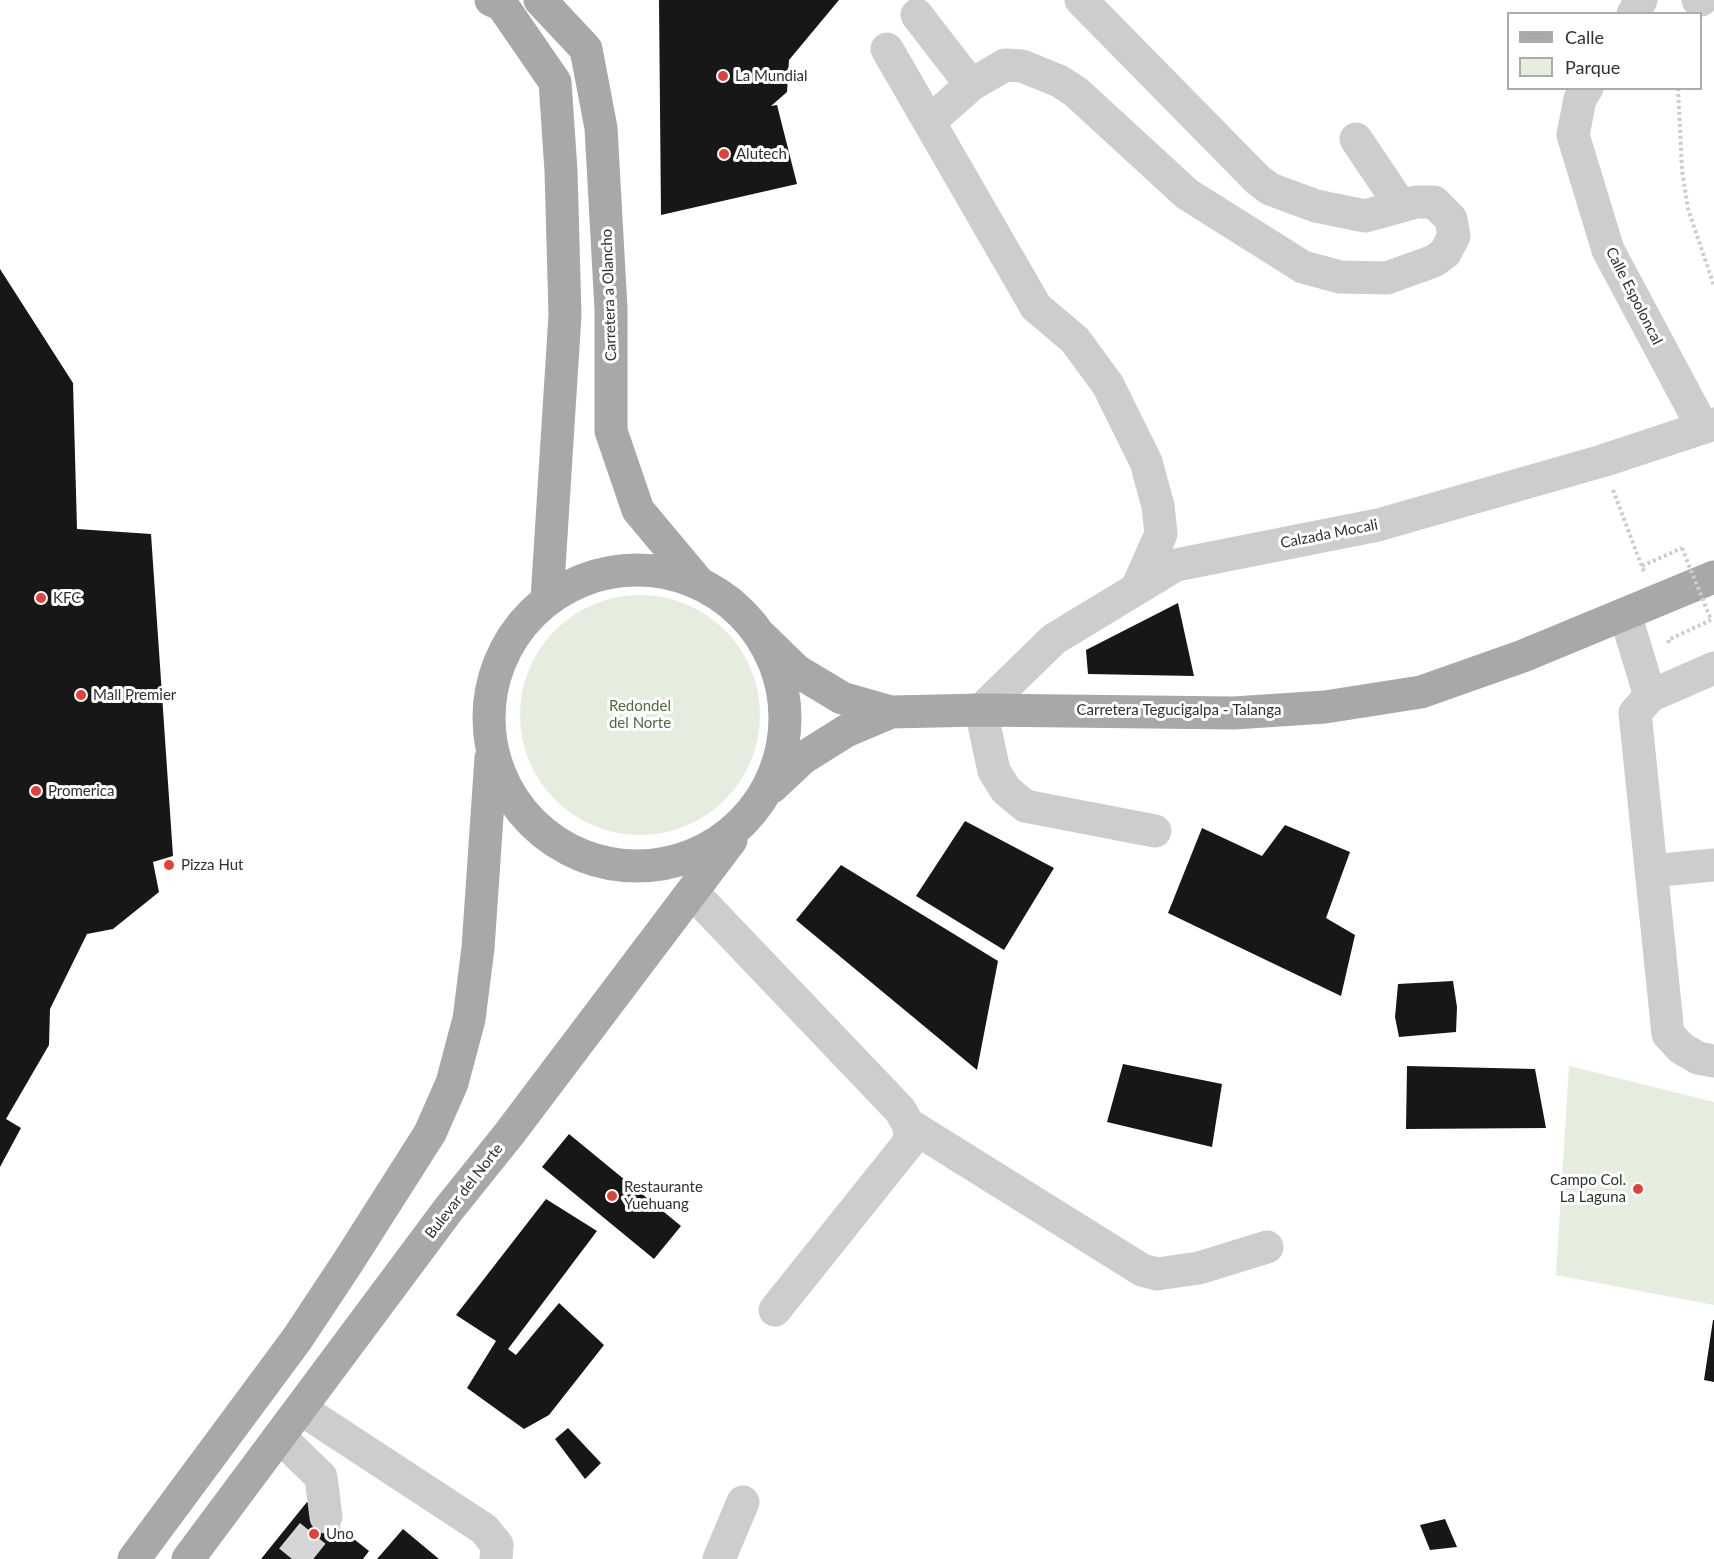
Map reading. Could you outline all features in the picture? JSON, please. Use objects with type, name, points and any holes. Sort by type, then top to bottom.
[{"type":"main road","points":[[491,0],[502,5],[555,82],[561,171],[565,315],[547,599]]},
{"type":"main road","name":"Carretera a Olancho","points":[[542,1],[586,49],[601,128],[611,309],[611,431],[638,510],[699,583]]},
{"type":"main road","points":[[134,1559],[297,1339],[430,1133],[452,1083],[469,1019],[478,948],[491,750],[488,708],[495,674],[519,627],[547,599],[582,580],[621,570],[661,571],[699,583],[733,605],[797,671],[842,698],[891,712],[981,711]]},
{"type":"main road","name":"Carretera Tegucigalpa - Talanga","points":[[981,711],[1234,713],[1325,707],[1421,692],[1523,656],[1714,577]]},
{"type":"main road","points":[[760,635],[779,672],[786,713],[782,753],[767,792]]},
{"type":"main road","points":[[491,750],[509,793],[537,828],[575,853],[618,866],[663,865],[705,851],[742,824],[767,792],[803,758],[846,731],[891,712]]},
{"type":"main road","name":"Bulevar del Norte","points":[[188,1559],[448,1210],[509,1134],[742,824]]},
{"type":"street","points":[[929,123],[971,85],[1005,65],[1022,66],[1059,81],[1076,92],[1187,194],[1303,267],[1340,277],[1387,278],[1434,261],[1446,253],[1454,236],[1450,219],[1434,202],[1416,202],[1365,216],[1316,206],[1270,189],[1258,180],[1081,0]]},
{"type":"street","points":[[917,15],[971,85]]},
{"type":"street","points":[[887,49],[1036,307],[1075,340],[1108,385],[1146,462],[1158,506],[1161,534],[1137,588]]},
{"type":"street","name":"Calle Espoloncal","points":[[1586,90],[1581,99],[1573,135],[1608,250],[1708,426]]},
{"type":"street","points":[[1356,139],[1401,206]]},
{"type":"street","name":"Calzada Mocali","points":[[981,711],[1054,639],[1176,564],[1378,525],[1602,461],[1708,426]]},
{"type":"street","points":[[1625,614],[1650,696]]},
{"type":"street","points":[[1714,668],[1650,696],[1635,713],[1668,1034],[1681,1048],[1698,1058],[1714,1061]]},
{"type":"street","points":[[981,711],[994,771],[1006,790],[1025,806],[1155,831]]},
{"type":"street","points":[[1651,871],[1714,865]]},
{"type":"street","points":[[693,892],[900,1110],[908,1124],[911,1140],[775,1310]]},
{"type":"street","points":[[908,1124],[1142,1270],[1157,1274],[1199,1268],[1267,1247]]},
{"type":"street","points":[[301,1409],[484,1529],[497,1545],[496,1559]]},
{"type":"street","points":[[280,1437],[321,1477],[326,1517]]},
{"type":"street","points":[[719,1559],[743,1502]]},
{"type":"path","points":[[1678,90],[1682,170],[1688,209],[1714,286]]},
{"type":"path","points":[[1602,461],[1655,602]]},
{"type":"path","points":[[1642,566],[1682,548],[1711,620]]},
{"type":"green space","name":"Redondel del Norte","points":[[640,595],[663,597],[686,604],[707,615],[725,630],[740,648],[751,669],[758,692],[760,715],[758,738],[751,761],[740,782],[725,800],[707,815],[686,826],[663,833],[640,835],[617,833],[594,826],[573,815],[555,800],[540,782],[529,761],[522,738],[520,715],[522,692],[529,669],[540,648],[555,630],[573,615],[594,604],[617,597]]},
{"type":"green space","name":"Campo Col. La Laguna","points":[[1569,1066],[1714,1102],[1714,1305],[1556,1275]]},
{"type":"building","points":[[659,0],[839,0],[789,60],[787,92],[771,106],[777,105],[797,184],[661,215]]},
{"type":"building","name":"Mall Premier","points":[[0,269],[73,383],[77,529],[151,534],[173,856],[153,862],[159,892],[113,929],[87,934],[50,1009],[49,1045],[6,1119],[21,1128],[0,1167]]},
{"type":"building","points":[[1178,603],[1194,676],[1088,674],[1086,650]]},
{"type":"building","points":[[965,821],[1054,868],[1004,950],[916,896]]},
{"type":"building","points":[[1285,825],[1350,852],[1326,918],[1355,935],[1341,996],[1168,913],[1202,828],[1262,856]]},
{"type":"building","points":[[841,865],[998,961],[977,1070],[796,920]]},
{"type":"building","points":[[1453,981],[1457,1007],[1456,1032],[1399,1037],[1395,1017],[1398,984]]},
{"type":"building","points":[[1123,1064],[1222,1084],[1212,1147],[1107,1122]]},
{"type":"building","points":[[1407,1066],[1535,1069],[1546,1128],[1406,1129]]},
{"type":"building","name":"Restaurante Yuehuang","points":[[569,1134],[681,1226],[654,1259],[542,1167]]},
{"type":"building","points":[[546,1199],[597,1231],[508,1349],[516,1355],[559,1303],[604,1345],[549,1415],[524,1429],[467,1388],[496,1341],[456,1315]]},
{"type":"building","points":[[1714,1320],[1714,1382],[1704,1380]]},
{"type":"building","points":[[568,1428],[601,1463],[585,1479],[555,1439]]},
{"type":"building","name":"Uno","points":[[307,1502],[369,1551],[363,1559],[261,1559]]},
{"type":"building","points":[[1445,1519],[1457,1547],[1430,1550],[1420,1525]]},
{"type":"building","points":[[403,1529],[439,1559],[377,1559]]},
{"type":"tunnel","points":[[292,1559],[326,1517]]},
{"type":"place","name":"La Mundial","points":[[723,76]]},
{"type":"place","name":"Alutech","points":[[724,154]]},
{"type":"place","name":"KFC","points":[[41,598]]},
{"type":"place","name":"Mall Premier","points":[[81,695]]},
{"type":"place","name":"Promerica","points":[[36,791]]},
{"type":"place","name":"Pizza Hut","points":[[169,865]]},
{"type":"place","name":"Campo Col. La Laguna","points":[[1638,1189]]},
{"type":"place","name":"Restaurante Yuehuang","points":[[612,1196]]},
{"type":"place","name":"Uno","points":[[314,1534]]}]
